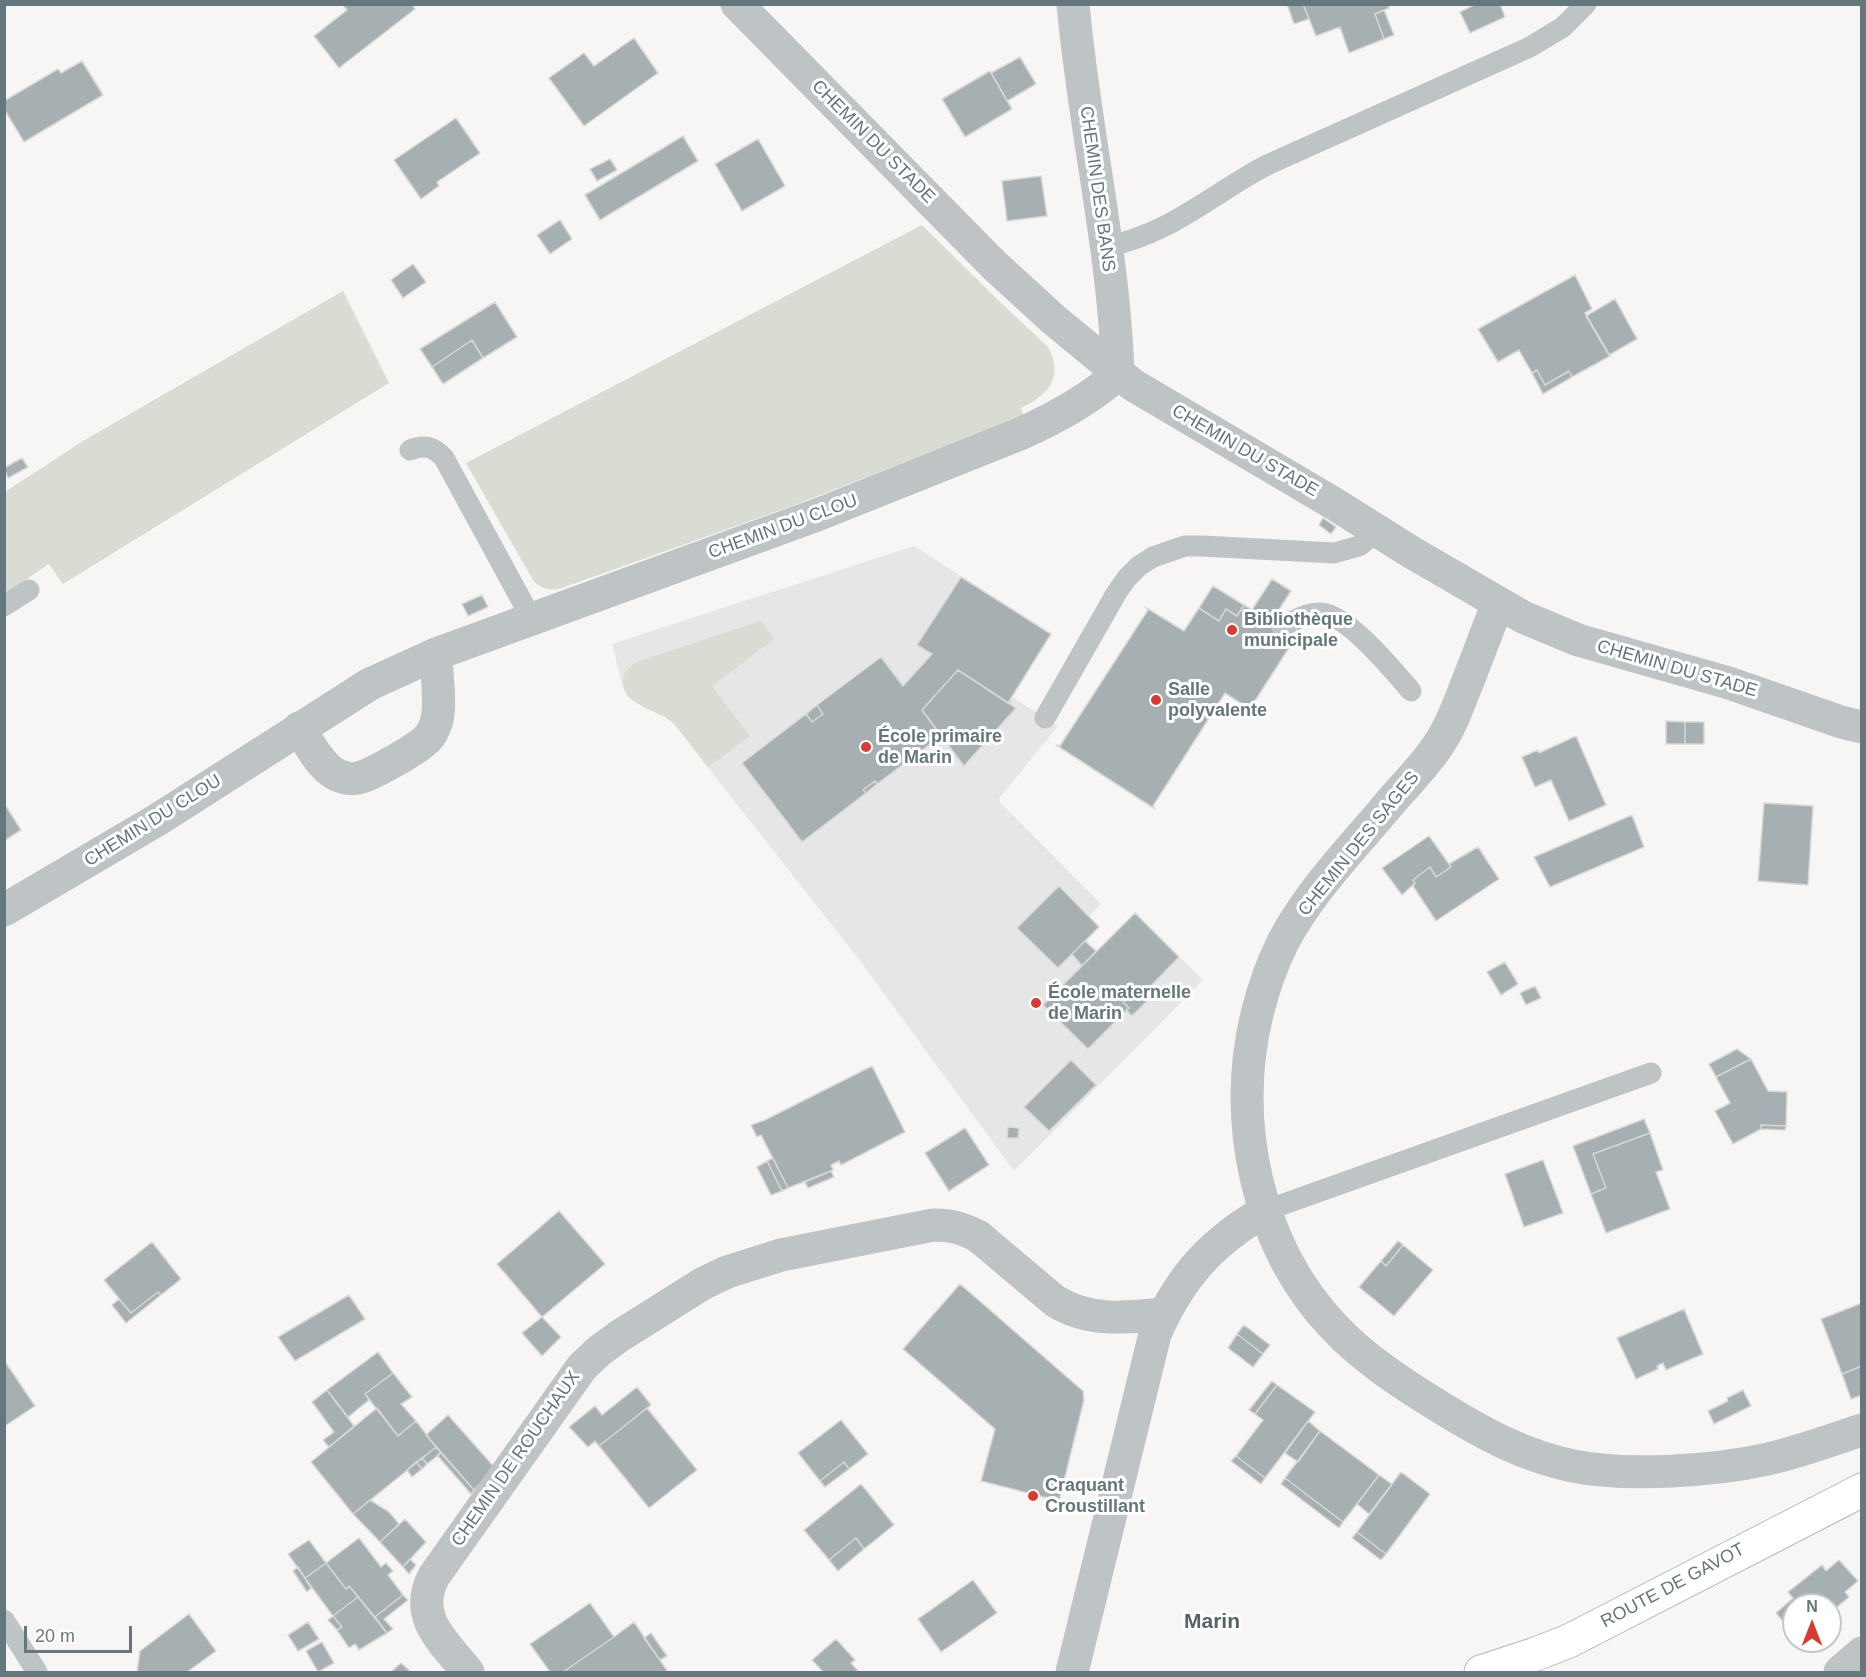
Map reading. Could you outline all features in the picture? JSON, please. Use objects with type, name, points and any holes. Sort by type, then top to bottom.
[{"type":"street","name":"CHEMIN DU STADE","points":[[737,4],[994,265],[1118,374],[1149,395],[1523,617],[1578,640],[1721,681],[1862,727]]},
{"type":"street","name":"CHEMIN DES BANS","points":[[1073,4],[1077,57],[1116,329],[1118,374]]},
{"type":"street","name":"CHEMIN DU CLOU","points":[[4,910],[157,820],[370,684],[436,654],[816,515],[1020,434],[1072,408],[1118,374]]},
{"type":"street","name":"CHEMIN DES SAGES","points":[[1498,603],[1457,709],[1438,746],[1320,887],[1284,941],[1257,1014],[1248,1080],[1248,1134],[1257,1179],[1280,1245],[1297,1279],[1335,1328],[1358,1350],[1429,1400],[1494,1439],[1543,1458],[1575,1466],[1608,1470],[1692,1469],[1750,1462],[1792,1452],[1862,1430]]},
{"type":"street","points":[[299,728],[323,764],[332,772],[344,778],[357,778],[369,774],[418,746],[433,731],[438,710],[436,654]]},
{"type":"street","points":[[1072,1672],[1149,1355],[1164,1314],[1175,1293],[1206,1254],[1225,1237],[1267,1210]]},
{"type":"street","name":"CHEMIN DE ROUCHAUX","points":[[468,1672],[429,1622],[425,1598],[434,1576],[582,1367],[618,1337],[702,1284],[736,1269],[781,1255],[933,1225],[949,1225],[965,1229],[979,1237],[1034,1284],[1068,1309],[1082,1315],[1098,1317],[1164,1314]]},
{"type":"street","name":"ROUTE DE GAVOT","points":[[1481,1672],[1569,1641],[1862,1490]]},
{"type":"street","points":[[1840,1672],[1862,1653]]},
{"type":"lane","points":[[1105,247],[1127,243],[1148,235],[1205,204],[1244,177],[1267,165],[1530,47],[1563,27],[1586,4]]},
{"type":"lane","points":[[410,450],[429,447],[439,452],[444,458],[530,620]]},
{"type":"lane","points":[[1046,718],[1117,592],[1139,566],[1153,557],[1185,546],[1334,553],[1359,546],[1377,532]]},
{"type":"lane","points":[[4,606],[29,590]]},
{"type":"lane","points":[[1282,627],[1312,614],[1331,615],[1378,654],[1411,691]]},
{"type":"lane","points":[[1267,1210],[1651,1073]]},
{"type":"lane","points":[[4,1620],[38,1672]]},
{"type":"shaded area","points":[[922,225],[1048,347],[1053,358],[1054,376],[1046,391],[1021,408],[1024,416],[792,506],[562,588],[547,589],[534,582],[466,463]]},
{"type":"shaded area","points":[[343,291],[389,383],[63,584],[49,564],[5,594],[5,492],[83,441]]},
{"type":"shaded area","name":"École primaire de Marin","points":[[914,546],[1051,634],[1012,697],[1058,726],[998,800],[1101,904],[1089,916],[1099,927],[1086,941],[1097,951],[1135,913],[1203,980],[1014,1171],[861,962],[673,723],[660,713],[628,697],[623,687],[612,644]]},
{"type":"shaded area","points":[[761,621],[774,639],[712,686],[750,736],[708,767],[674,724],[629,697],[623,682],[626,672],[639,661]]},
{"type":"building","points":[[342,4],[412,4],[415,9],[339,68],[314,36],[347,10]]},
{"type":"building","points":[[1287,4],[1303,4],[1309,19],[1294,24]]},
{"type":"building","points":[[1303,4],[1388,4],[1389,8],[1375,14],[1384,39],[1349,53],[1340,27],[1316,36]]},
{"type":"building","points":[[1476,4],[1500,4],[1505,17],[1470,33],[1460,12]]},
{"type":"building","points":[[1384,10],[1394,35],[1384,39],[1375,14]]},
{"type":"building","points":[[634,38],[658,73],[584,126],[549,78],[584,53],[594,66]]},
{"type":"building","points":[[1020,57],[1036,84],[1007,101],[991,73]]},
{"type":"building","points":[[82,61],[103,95],[24,142],[4,109],[4,101],[58,69],[61,73]]},
{"type":"building","points":[[990,71],[1012,109],[965,137],[942,99]]},
{"type":"building","points":[[456,118],[480,153],[437,182],[439,186],[421,199],[394,160]]},
{"type":"building","points":[[683,136],[698,161],[600,220],[585,195]]},
{"type":"building","points":[[758,139],[785,186],[742,211],[715,164]]},
{"type":"building","points":[[610,159],[617,170],[597,181],[590,169]]},
{"type":"building","points":[[1041,176],[1047,216],[1007,221],[1002,181]]},
{"type":"building","points":[[560,220],[572,239],[550,254],[537,235]]},
{"type":"building","points":[[413,264],[426,282],[403,298],[391,280]]},
{"type":"building","points":[[1575,275],[1592,309],[1585,313],[1610,356],[1572,377],[1569,371],[1545,385],[1537,370],[1532,373],[1519,350],[1498,362],[1478,329]]},
{"type":"building","points":[[1615,299],[1637,339],[1609,355],[1586,316]]},
{"type":"building","points":[[495,302],[517,337],[483,358],[472,340],[432,367],[420,349]]},
{"type":"building","points":[[472,340],[483,358],[443,384],[432,367]]},
{"type":"building","points":[[1537,370],[1545,385],[1569,371],[1572,377],[1543,394],[1532,373]]},
{"type":"building","points":[[22,458],[28,467],[8,478],[4,468]]},
{"type":"building","points":[[1323,518],[1336,527],[1331,534],[1319,525]]},
{"type":"building","points":[[961,577],[1051,634],[1008,703],[958,670],[922,710],[941,736],[877,784],[875,781],[863,790],[866,793],[802,842],[742,763],[806,714],[812,722],[823,714],[817,705],[881,657],[903,686],[932,654],[917,645]]},
{"type":"building","name":"Salle polyvalente","points":[[1272,579],[1291,591],[1271,622],[1298,640],[1294,640],[1251,707],[1253,711],[1225,693],[1153,806],[1155,809],[1056,745],[1060,746],[1148,610],[1145,607],[1184,631],[1199,608],[1219,621],[1226,609],[1237,616],[1244,605],[1252,610]]},
{"type":"building","points":[[1213,586],[1244,605],[1237,616],[1226,609],[1219,621],[1199,608]]},
{"type":"building","points":[[482,595],[488,607],[468,616],[462,604]]},
{"type":"building","points":[[958,670],[1016,708],[964,766],[922,710]]},
{"type":"building","points":[[817,705],[823,714],[812,722],[806,714]]},
{"type":"building","points":[[1666,721],[1685,722],[1685,744],[1666,744]]},
{"type":"building","points":[[1685,722],[1704,722],[1704,744],[1685,744]]},
{"type":"building","points":[[1576,736],[1606,805],[1569,821],[1551,780],[1535,787],[1522,757],[1538,750],[1539,753]]},
{"type":"building","points":[[875,781],[877,784],[866,793],[863,790]]},
{"type":"building","points":[[4,803],[21,830],[4,841]]},
{"type":"building","points":[[1764,803],[1813,806],[1808,885],[1758,881]]},
{"type":"building","points":[[1632,815],[1644,847],[1550,887],[1534,857]]},
{"type":"building","points":[[1429,836],[1451,867],[1436,877],[1430,867],[1413,880],[1415,883],[1402,895],[1382,868]]},
{"type":"building","points":[[1478,847],[1499,879],[1436,921],[1413,886],[1415,883],[1413,880],[1430,867],[1436,877],[1451,867],[1449,864]]},
{"type":"building","points":[[1059,886],[1099,927],[1058,968],[1017,928]]},
{"type":"building","points":[[1135,913],[1179,957],[1139,998],[1133,992],[1123,1002],[1129,1008],[1088,1049],[1043,1005]]},
{"type":"building","points":[[1085,941],[1096,951],[1082,966],[1072,954]]},
{"type":"building","points":[[1505,962],[1518,984],[1501,995],[1487,972]]},
{"type":"building","points":[[1535,986],[1541,998],[1526,1005],[1520,993]]},
{"type":"building","points":[[1133,992],[1139,998],[1141,995],[1147,1001],[1132,1016],[1126,1010],[1129,1008],[1123,1002]]},
{"type":"building","points":[[1737,1049],[1751,1059],[1716,1077],[1709,1064]]},
{"type":"building","points":[[1751,1059],[1768,1091],[1787,1092],[1786,1126],[1761,1125],[1761,1129],[1733,1144],[1715,1111],[1730,1103],[1716,1077]]},
{"type":"building","points":[[1071,1060],[1096,1085],[1049,1131],[1024,1107]]},
{"type":"building","points":[[872,1066],[905,1132],[841,1165],[839,1161],[831,1165],[833,1170],[831,1171],[788,1188],[761,1135],[757,1137],[751,1125]]},
{"type":"building","points":[[1644,1119],[1650,1133],[1593,1154],[1606,1188],[1591,1194],[1573,1146]]},
{"type":"building","points":[[1761,1125],[1786,1126],[1785,1130],[1761,1129]]},
{"type":"building","points":[[1008,1127],[1019,1128],[1018,1138],[1007,1138]]},
{"type":"building","points":[[965,1128],[989,1165],[949,1191],[925,1153]]},
{"type":"building","points":[[1650,1133],[1663,1170],[1656,1172],[1670,1209],[1606,1233],[1591,1194],[1606,1188],[1593,1154]]},
{"type":"building","points":[[773,1158],[788,1188],[782,1191],[767,1161]]},
{"type":"building","points":[[1543,1160],[1563,1213],[1524,1227],[1505,1174]]},
{"type":"building","points":[[767,1161],[782,1191],[771,1195],[757,1167]]},
{"type":"building","points":[[831,1171],[834,1177],[808,1188],[805,1182]]},
{"type":"building","points":[[559,1211],[605,1264],[542,1317],[497,1264]]},
{"type":"building","points":[[1398,1241],[1403,1245],[1386,1266],[1381,1261]]},
{"type":"building","points":[[152,1242],[181,1279],[161,1295],[158,1292],[131,1313],[104,1280]]},
{"type":"building","points":[[1403,1245],[1433,1270],[1394,1316],[1359,1287],[1381,1261],[1386,1266]]},
{"type":"building","points":[[960,1284],[1083,1391],[1084,1400],[1059,1501],[981,1481],[995,1429],[903,1349]]},
{"type":"building","points":[[158,1292],[161,1295],[126,1323],[112,1305],[119,1299],[131,1313]]},
{"type":"building","points":[[349,1295],[365,1319],[295,1361],[278,1337]]},
{"type":"building","points":[[1862,1303],[1862,1366],[1842,1374],[1821,1319]]},
{"type":"building","points":[[1684,1309],[1703,1354],[1666,1370],[1663,1363],[1657,1366],[1658,1369],[1636,1379],[1617,1338]]},
{"type":"building","points":[[542,1317],[561,1337],[542,1356],[522,1333]]},
{"type":"building","points":[[1244,1325],[1270,1345],[1263,1354],[1237,1334]]},
{"type":"building","points":[[1237,1334],[1263,1354],[1253,1367],[1228,1348]]},
{"type":"building","points":[[378,1352],[393,1373],[365,1394],[369,1400],[348,1417],[327,1390]]},
{"type":"building","points":[[6,1363],[35,1406],[5,1426],[4,1364]]},
{"type":"building","points":[[1862,1366],[1862,1395],[1851,1399],[1842,1374]]},
{"type":"building","points":[[393,1373],[412,1397],[401,1404],[416,1421],[398,1436],[365,1394]]},
{"type":"building","points":[[1272,1381],[1277,1385],[1255,1414],[1249,1410]]},
{"type":"building","points":[[1277,1385],[1315,1412],[1265,1478],[1236,1456],[1263,1420],[1255,1414]]},
{"type":"building","points":[[637,1387],[651,1405],[599,1446],[595,1441],[588,1447],[569,1427],[595,1406],[602,1415]]},
{"type":"building","points":[[327,1390],[354,1426],[329,1447],[323,1440],[334,1432],[312,1402]]},
{"type":"building","points":[[1743,1390],[1751,1406],[1714,1424],[1708,1411]]},
{"type":"building","points":[[377,1408],[398,1436],[416,1421],[436,1447],[353,1514],[311,1462]]},
{"type":"building","points":[[647,1408],[697,1470],[649,1508],[599,1446]]},
{"type":"building","points":[[448,1415],[495,1468],[474,1490],[426,1435]]},
{"type":"building","points":[[841,1420],[868,1454],[849,1469],[844,1462],[820,1481],[798,1453]]},
{"type":"building","points":[[1308,1421],[1320,1431],[1298,1462],[1285,1453]]},
{"type":"building","points":[[1320,1431],[1379,1475],[1343,1522],[1285,1478]]},
{"type":"building","points":[[436,1447],[441,1453],[427,1464],[422,1458]]},
{"type":"building","points":[[441,1453],[474,1490],[471,1494],[437,1455]]},
{"type":"building","points":[[1236,1456],[1265,1478],[1261,1484],[1231,1461]]},
{"type":"building","points":[[422,1458],[427,1464],[422,1469],[416,1462]]},
{"type":"building","points":[[416,1462],[422,1469],[412,1477],[407,1470]]},
{"type":"building","points":[[844,1462],[849,1469],[825,1487],[820,1481]]},
{"type":"building","points":[[1401,1472],[1430,1494],[1386,1554],[1357,1532]]},
{"type":"building","points":[[1379,1475],[1392,1484],[1369,1514],[1357,1504]]},
{"type":"building","points":[[1285,1478],[1343,1522],[1339,1528],[1281,1484]]},
{"type":"building","points":[[861,1484],[894,1525],[864,1549],[856,1538],[829,1560],[804,1530]]},
{"type":"building","points":[[370,1500],[389,1512],[399,1524],[380,1542],[353,1514]]},
{"type":"building","points":[[405,1519],[426,1542],[403,1567],[380,1542]]},
{"type":"building","points":[[1357,1532],[1386,1554],[1381,1560],[1352,1538]]},
{"type":"building","points":[[359,1538],[381,1567],[386,1563],[393,1571],[388,1575],[403,1595],[375,1617],[349,1586],[346,1589],[326,1563]]},
{"type":"building","points":[[856,1538],[864,1549],[838,1571],[829,1560]]},
{"type":"building","points":[[309,1540],[326,1563],[305,1578],[288,1554]]},
{"type":"building","points":[[410,1559],[416,1565],[409,1574],[403,1567]]},
{"type":"building","points":[[1839,1560],[1858,1581],[1845,1592],[1849,1597],[1842,1603],[1842,1593],[1788,1592],[1822,1565],[1826,1571]]},
{"type":"building","points":[[326,1563],[346,1589],[349,1586],[358,1597],[333,1616],[305,1578]]},
{"type":"building","points":[[298,1567],[311,1588],[307,1592],[293,1571]]},
{"type":"building","points":[[973,1580],[997,1613],[941,1652],[918,1619]]},
{"type":"building","points":[[403,1595],[408,1600],[384,1619],[393,1629],[387,1633],[375,1617]]},
{"type":"building","points":[[358,1597],[387,1633],[359,1650],[355,1644],[349,1648],[337,1630],[342,1627],[333,1616]]},
{"type":"building","points":[[590,1603],[614,1637],[563,1672],[550,1672],[530,1644]]},
{"type":"building","points":[[1782,1608],[1782,1620],[1776,1613]]},
{"type":"building","points":[[189,1614],[216,1651],[187,1672],[137,1672],[140,1651]]},
{"type":"building","points":[[333,1616],[342,1627],[337,1630],[328,1620]]},
{"type":"building","points":[[308,1622],[319,1639],[298,1651],[288,1635]]},
{"type":"building","points":[[634,1622],[668,1672],[563,1672],[614,1637]]},
{"type":"building","points":[[651,1633],[667,1656],[660,1660],[644,1638]]},
{"type":"building","points":[[836,1639],[855,1660],[851,1663],[859,1672],[823,1672],[812,1660]]},
{"type":"building","points":[[322,1642],[334,1663],[318,1672],[306,1651]]},
{"type":"building","points":[[401,1663],[411,1672],[391,1672]]},
{"type":"place","name":"Bibliothèque municipale","points":[[1232,630]]},
{"type":"place","name":"Salle polyvalente","points":[[1156,700]]},
{"type":"place","name":"École primaire de Marin","points":[[866,747]]},
{"type":"place","name":"École maternelle de Marin","points":[[1036,1003]]},
{"type":"place","name":"Craquant Croustillant","points":[[1033,1496]]},
{"type":"district","name":"Marin","points":[[1212,1622]]}]
